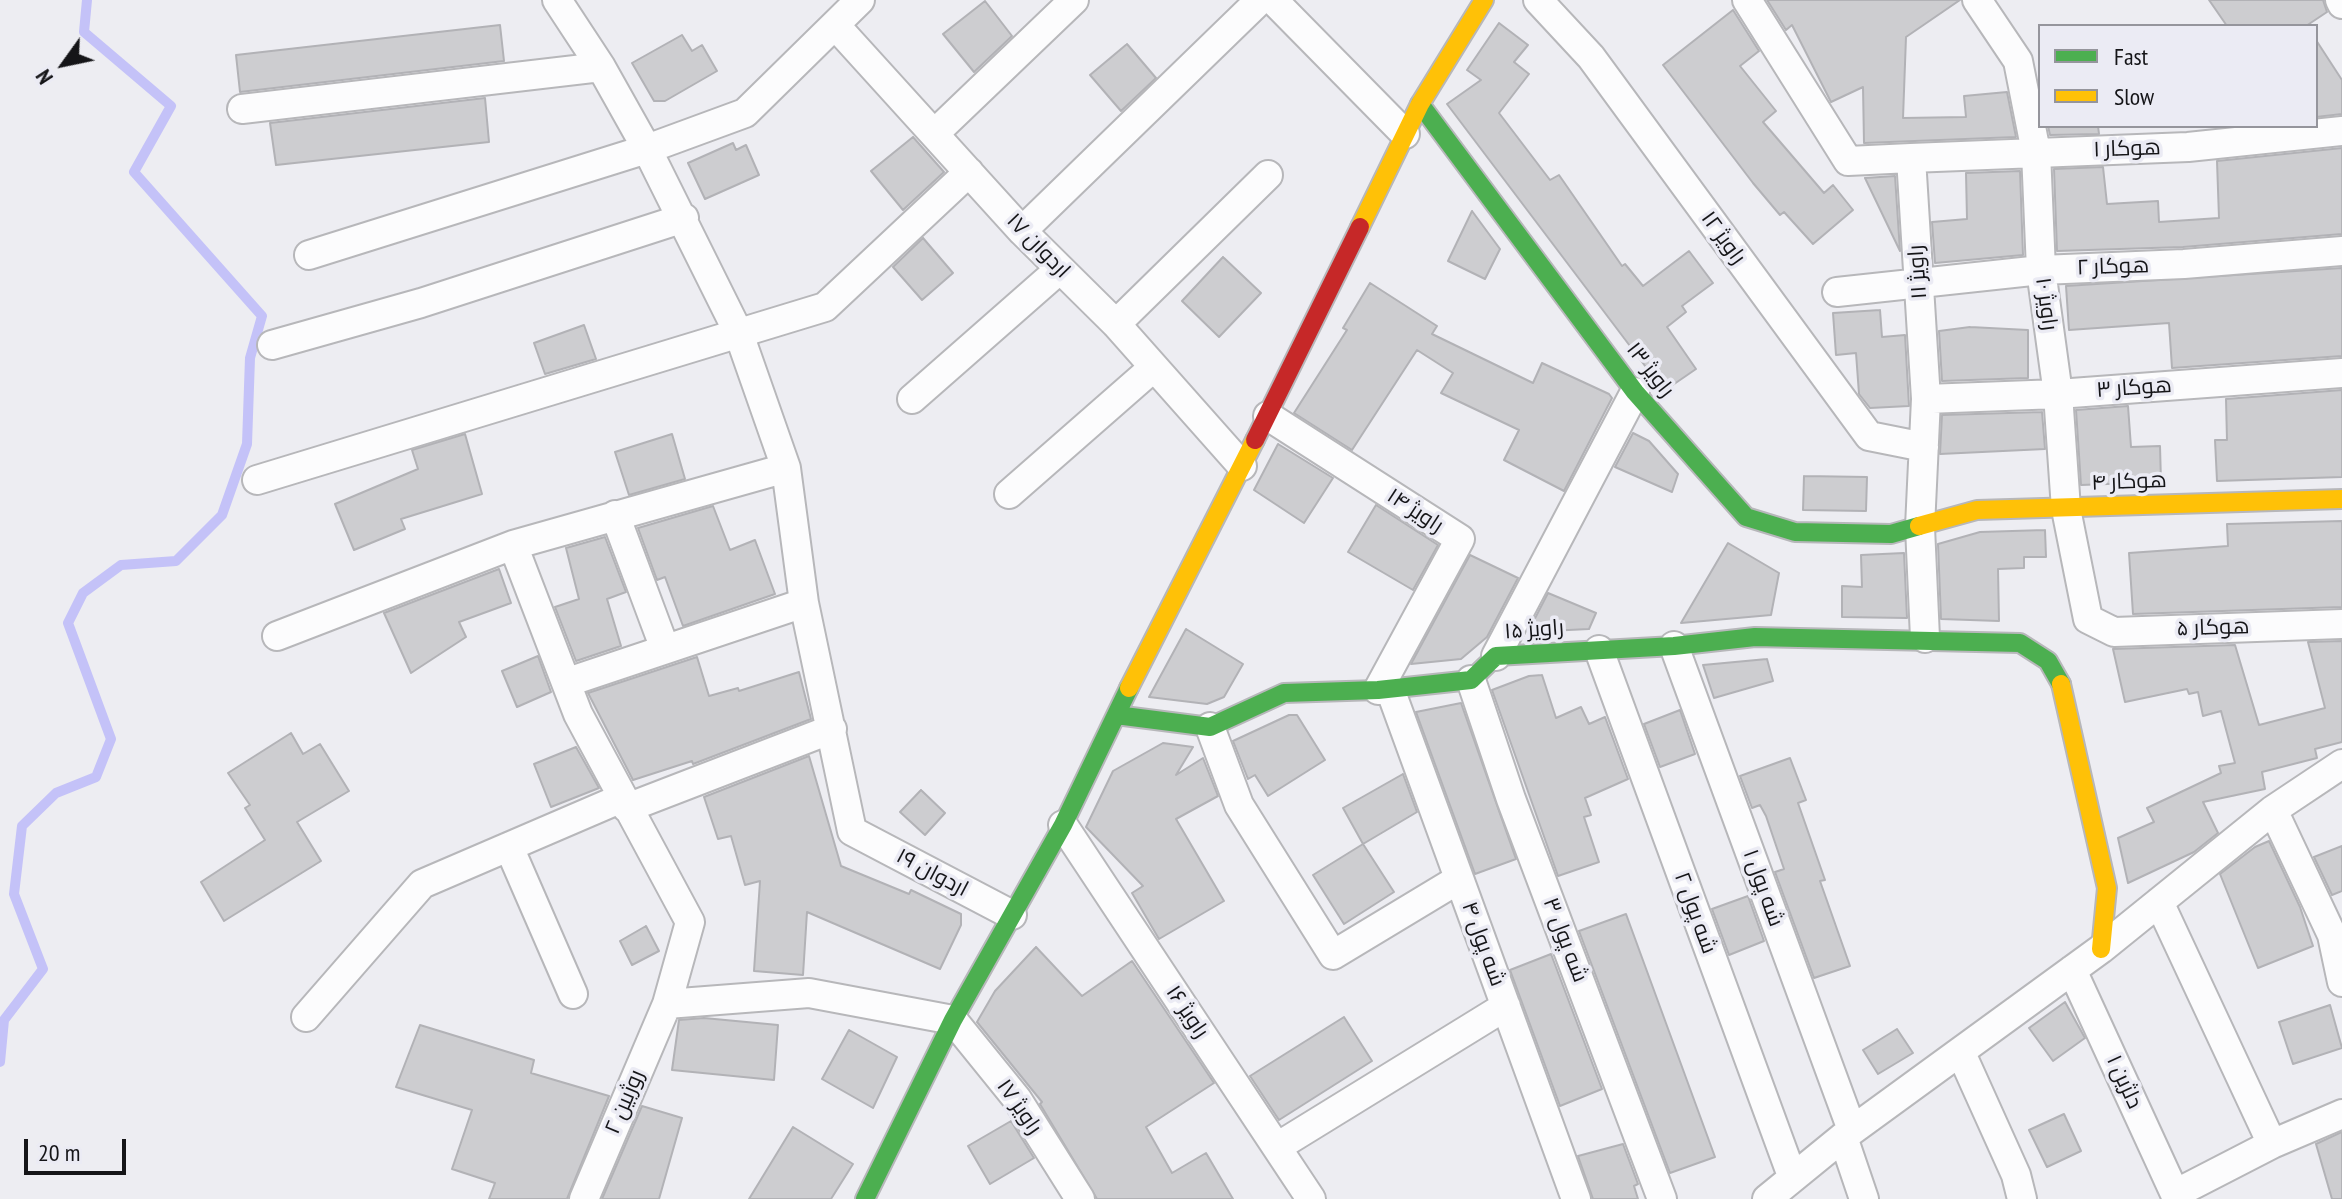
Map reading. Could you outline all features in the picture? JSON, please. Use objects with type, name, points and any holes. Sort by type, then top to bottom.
[{"type":"street","points":[[306,1017],[422,884],[624,803],[832,729],[804,603],[786,468],[739,334],[684,218],[647,149],[601,67],[557,0]]},
{"type":"street","points":[[309,255],[647,149],[745,113],[860,0]]},
{"type":"street","points":[[934,134],[1074,0]]},
{"type":"street","points":[[1022,231],[1260,0]]},
{"type":"street","points":[[1273,0],[1405,134]]},
{"type":"street","points":[[865,1199],[953,1020],[1063,825],[1420,104],[1484,0]]},
{"type":"street","name":"راویژ ۱۲","points":[[1538,0],[1591,57],[1869,436],[1924,447]]},
{"type":"street","points":[[1747,0],[1848,161],[1911,158]]},
{"type":"street","name":"راویژ ۱۰","points":[[1977,0],[2018,61],[2036,152],[2041,270],[2058,394],[2066,509],[2088,619]]},
{"type":"street","name":"اردوان ۱۷","points":[[835,25],[1022,231],[1116,324],[1242,466]]},
{"type":"street","points":[[242,109],[601,67]]},
{"type":"street","name":"راویژ ۱۳","points":[[1420,104],[1635,392],[1746,517],[1795,532],[1891,534],[1920,527]]},
{"type":"street","name":"هوکار ۱","points":[[1911,158],[2188,147],[2342,131]]},
{"type":"street","name":"راویژ ۱۱","points":[[1911,158],[1926,399],[1920,527],[1925,638]]},
{"type":"street","points":[[257,480],[825,307],[969,172]]},
{"type":"street","points":[[1116,324],[1268,175]]},
{"type":"street","points":[[272,345],[421,303],[684,218]]},
{"type":"street","name":"هوکار ۲","points":[[1837,292],[2041,270],[2184,264],[2342,251]]},
{"type":"street","points":[[912,399],[1060,269]]},
{"type":"street","points":[[1009,494],[1154,367]]},
{"type":"street","name":"هوکار ۳","points":[[1926,399],[2058,394],[2342,373]]},
{"type":"street","points":[[1496,656],[1635,392]]},
{"type":"street","name":"راویژ ۱۴","points":[[1268,416],[1460,539],[1384,689]]},
{"type":"street","points":[[277,636],[513,545],[786,468]]},
{"type":"street","name":"هوکار ۴","points":[[1920,527],[1977,510],[2342,499]]},
{"type":"street","points":[[615,515],[665,649]]},
{"type":"street","name":"روژبین ۲","points":[[513,545],[578,714],[690,922],[667,1004],[584,1199]]},
{"type":"street","points":[[568,682],[804,603]]},
{"type":"street","name":"هوکار ۵","points":[[2088,619],[2114,632],[2342,624]]},
{"type":"street","name":"راویژ ۱۵","points":[[1471,680],[1496,656],[1674,646],[1755,637],[1925,638],[2020,643],[2048,661],[2060,679],[2107,888],[2101,949]]},
{"type":"street","name":"شه پول ۱","points":[[1674,646],[1848,1134],[1864,1199]]},
{"type":"street","name":"شه پول ۲","points":[[1599,650],[1779,1191]]},
{"type":"street","points":[[1116,715],[1210,727],[1284,693],[1384,689],[1471,680]]},
{"type":"street","name":"شه پول ۳","points":[[1471,680],[1511,799],[1662,1199]]},
{"type":"street","name":"شه پول ۴","points":[[1384,689],[1459,879],[1576,1199]]},
{"type":"street","points":[[1210,727],[1239,805],[1333,955],[1459,879]]},
{"type":"street","name":"اردوان ۱۹","points":[[832,729],[852,831],[1012,915]]},
{"type":"street","points":[[1779,1191],[1848,1134],[2101,949],[2273,810],[2342,764]]},
{"type":"street","points":[[2273,810],[2337,932],[2342,982]]},
{"type":"street","name":"راویژ ۱۶","points":[[1063,825],[1311,1199]]},
{"type":"street","points":[[509,847],[573,994]]},
{"type":"street","points":[[2159,902],[2272,1144],[2342,1114]]},
{"type":"street","name":"دلژین ۱","points":[[2072,970],[2175,1194],[2272,1144]]},
{"type":"street","points":[[667,1004],[809,993],[953,1020]]},
{"type":"street","points":[[1277,1147],[1506,1006]]},
{"type":"street","name":"راویژ ۱۷","points":[[953,1020],[1017,1099],[1080,1199]]},
{"type":"street","points":[[1961,1053],[2016,1175],[2022,1199]]},
{"type":"building","points":[[1767,0],[1960,0],[1906,37],[1903,118],[1966,117],[1964,96],[2007,92],[2016,137],[1864,143],[1863,87],[1831,102],[1792,25],[1786,30]]},
{"type":"building","points":[[2209,0],[2323,0],[2327,12],[2309,24],[2226,24]]},
{"type":"building","points":[[985,1],[1012,36],[974,72],[943,34]]},
{"type":"building","points":[[1733,10],[1759,51],[1740,66],[1776,111],[1763,122],[1824,193],[1833,185],[1853,210],[1813,244],[1784,212],[1780,215],[1753,183],[1663,65]]},
{"type":"building","points":[[1499,23],[1528,45],[1514,62],[1529,74],[1499,113],[1550,180],[1559,175],[1622,266],[1625,264],[1643,286],[1689,251],[1713,283],[1682,306],[1686,312],[1667,327],[1696,369],[1664,391],[1447,104],[1481,80],[1467,70]]},
{"type":"building","points":[[500,25],[504,61],[240,92],[236,55]]},
{"type":"building","points":[[682,35],[692,51],[702,45],[717,71],[665,101],[654,101],[632,63]]},
{"type":"building","points":[[2318,43],[2342,80],[2342,114],[2318,117]]},
{"type":"building","points":[[1127,44],[1156,78],[1121,111],[1090,75]]},
{"type":"building","points":[[485,98],[489,142],[276,165],[270,123]]},
{"type":"building","points":[[2048,128],[2098,128],[2099,134],[2050,135]]},
{"type":"building","points":[[913,137],[944,172],[903,210],[871,171]]},
{"type":"building","points":[[733,143],[736,150],[746,145],[759,175],[705,199],[688,163]]},
{"type":"building","points":[[2342,148],[2342,234],[2183,247],[2057,251],[2054,169],[2103,167],[2107,204],[2158,201],[2159,222],[2219,218],[2217,161]]},
{"type":"building","points":[[2020,171],[2023,255],[1935,263],[1932,222],[1967,219],[1966,173]]},
{"type":"building","points":[[1895,176],[1900,251],[1865,178]]},
{"type":"building","points":[[1472,211],[1500,249],[1485,279],[1448,261]]},
{"type":"building","points":[[923,238],[953,273],[922,300],[893,267]]},
{"type":"building","points":[[1223,257],[1261,293],[1219,337],[1182,301]]},
{"type":"building","points":[[2342,268],[2342,356],[2172,368],[2169,323],[2069,330],[2066,286]]},
{"type":"building","points":[[1370,283],[1437,326],[1432,334],[1533,383],[1542,363],[1609,394],[1612,398],[1564,491],[1504,460],[1519,430],[1441,393],[1453,373],[1417,350],[1352,450],[1294,413],[1347,330],[1343,328]]},
{"type":"building","points":[[1880,310],[1882,337],[1905,335],[1909,406],[1870,408],[1859,394],[1856,353],[1836,355],[1833,313]]},
{"type":"building","points":[[584,325],[596,359],[545,374],[534,343]]},
{"type":"building","points":[[1970,327],[2028,330],[2028,378],[1942,381],[1939,331]]},
{"type":"building","points":[[2342,390],[2342,477],[2217,481],[2215,440],[2227,440],[2226,399]]},
{"type":"building","points":[[2128,406],[2131,447],[2160,446],[2161,482],[2081,485],[2076,410]]},
{"type":"building","points":[[2042,412],[2045,449],[1940,454],[1942,415]]},
{"type":"building","points":[[1633,433],[1649,441],[1678,474],[1672,492],[1615,467]]},
{"type":"building","points":[[465,434],[482,494],[401,519],[405,529],[354,550],[335,504],[418,469],[412,450]]},
{"type":"building","points":[[672,434],[685,479],[629,495],[615,452]]},
{"type":"building","points":[[1278,444],[1333,478],[1304,523],[1254,490]]},
{"type":"building","points":[[1804,476],[1867,477],[1866,511],[1803,510]]},
{"type":"building","points":[[1376,505],[1438,545],[1413,590],[1348,552]]},
{"type":"building","points":[[713,506],[730,550],[755,540],[775,594],[683,626],[665,577],[657,580],[638,528]]},
{"type":"building","points":[[2342,521],[2342,607],[2133,614],[2129,553],[2228,546],[2227,524]]},
{"type":"building","points":[[2045,530],[2046,557],[2024,557],[2024,568],[1998,569],[1999,621],[1941,619],[1938,544],[1980,532]]},
{"type":"building","points":[[605,537],[626,592],[607,599],[621,646],[576,661],[555,607],[579,599],[566,548]]},
{"type":"building","points":[[1728,543],[1779,573],[1771,615],[1681,623]]},
{"type":"building","points":[[1904,553],[1907,618],[1842,617],[1842,586],[1862,587],[1861,555]]},
{"type":"building","points":[[1470,555],[1518,578],[1487,637],[1461,659],[1411,664]]},
{"type":"building","points":[[499,569],[511,603],[459,622],[466,637],[411,673],[384,613]]},
{"type":"building","points":[[1548,593],[1596,613],[1589,629],[1528,632]]},
{"type":"building","points":[[1186,629],[1243,664],[1224,697],[1207,704],[1149,697]]},
{"type":"building","points":[[2342,641],[2342,742],[2315,749],[2317,758],[2262,772],[2265,789],[2203,802],[2218,833],[2194,852],[2128,883],[2118,838],[2154,822],[2147,808],[2221,773],[2219,766],[2235,763],[2221,711],[2203,716],[2198,692],[2189,694],[2187,689],[2125,702],[2113,649],[2235,645],[2259,725],[2325,708],[2308,642]]},
{"type":"building","points":[[538,656],[551,692],[517,707],[502,671]]},
{"type":"building","points":[[697,657],[709,696],[738,688],[739,691],[799,672],[811,719],[693,764],[692,761],[633,780],[588,693]]},
{"type":"building","points":[[1767,659],[1773,681],[1714,698],[1703,665]]},
{"type":"building","points":[[1542,675],[1556,718],[1581,707],[1589,724],[1605,717],[1628,779],[1585,798],[1591,815],[1584,817],[1599,862],[1558,876],[1492,690],[1529,676]]},
{"type":"building","points":[[1461,703],[1516,859],[1475,874],[1416,712]]},
{"type":"building","points":[[1680,710],[1695,754],[1660,767],[1644,724]]},
{"type":"building","points":[[1289,715],[1297,715],[1325,760],[1268,796],[1255,775],[1248,779],[1233,741]]},
{"type":"building","points":[[291,733],[303,754],[320,744],[349,791],[297,822],[321,861],[224,921],[201,882],[265,840],[245,808],[250,805],[228,773]]},
{"type":"building","points":[[1163,743],[1193,747],[1176,775],[1203,758],[1218,796],[1176,819],[1224,901],[1159,939],[1132,893],[1143,886],[1086,827],[1113,771]]},
{"type":"building","points":[[576,747],[599,788],[551,807],[534,764]]},
{"type":"building","points":[[809,756],[841,866],[909,894],[911,890],[961,914],[961,925],[940,969],[807,912],[803,975],[754,971],[760,881],[745,885],[731,836],[718,839],[704,797]]},
{"type":"building","points":[[1790,758],[1806,800],[1798,803],[1825,880],[1820,881],[1850,966],[1814,978],[1775,872],[1784,869],[1766,816],[1760,805],[1752,808],[1740,776]]},
{"type":"building","points":[[1403,774],[1417,812],[1363,844],[1343,808]]},
{"type":"building","points":[[921,790],[945,813],[925,835],[900,812]]},
{"type":"building","points":[[2269,841],[2300,907],[2313,946],[2258,968],[2220,874],[2255,847]]},
{"type":"building","points":[[1363,844],[1394,892],[1344,924],[1313,875]]},
{"type":"building","points":[[2342,846],[2342,891],[2332,895],[2314,857]]},
{"type":"building","points":[[1748,896],[1764,941],[1729,955],[1712,909]]},
{"type":"building","points":[[1626,914],[1715,1157],[1670,1173],[1579,931]]},
{"type":"building","points":[[646,926],[659,951],[632,965],[620,941]]},
{"type":"building","points":[[1036,947],[1082,996],[1132,961],[1214,1083],[1146,1127],[1172,1173],[1206,1153],[1233,1199],[1097,1199],[1040,1104],[1042,1102],[977,1022],[995,991]]},
{"type":"building","points":[[1551,954],[1602,1089],[1560,1106],[1510,970]]},
{"type":"building","points":[[2065,1002],[2085,1038],[2053,1061],[2029,1028]]},
{"type":"building","points":[[2330,1005],[2342,1048],[2293,1064],[2279,1022]]},
{"type":"building","points":[[1344,1017],[1372,1061],[1279,1120],[1250,1076]]},
{"type":"building","points":[[704,1018],[778,1025],[774,1080],[672,1070],[679,1020]]},
{"type":"building","points":[[420,1025],[534,1060],[531,1073],[609,1096],[567,1199],[489,1199],[495,1183],[452,1169],[472,1110],[396,1087]]},
{"type":"building","points":[[1897,1029],[1913,1053],[1878,1074],[1863,1050]]},
{"type":"building","points":[[849,1030],[897,1057],[873,1108],[822,1079]]},
{"type":"building","points":[[642,1106],[682,1118],[659,1199],[602,1199]]},
{"type":"building","points":[[2064,1114],[2081,1151],[2047,1167],[2029,1130]]},
{"type":"building","points":[[1011,1121],[1034,1158],[990,1184],[968,1146]]},
{"type":"building","points":[[793,1127],[853,1164],[831,1199],[749,1199]]},
{"type":"building","points":[[2342,1132],[2342,1199],[2332,1199],[2316,1144]]},
{"type":"building","points":[[1623,1144],[1638,1184],[1634,1186],[1638,1199],[1593,1199],[1578,1156]]},
{"type":"waterway","points":[[0,1062],[4,1020],[43,969],[14,894],[22,826],[56,793],[96,777],[111,739],[68,623],[83,593],[121,565],[176,561],[222,515],[247,444],[250,358],[262,316],[134,172],[171,106],[84,32],[87,0]]},
{"type":"traffic: fast","points":[[1420,104],[1635,392],[1746,517],[1795,532],[1891,534],[1919,526]]},
{"type":"traffic: fast","points":[[1116,715],[1210,727],[1284,693],[1378,690],[1471,680],[1496,656],[1674,646],[1755,637],[2020,643],[2048,661],[2061,684]]},
{"type":"traffic: fast","points":[[865,1199],[953,1020],[1063,825],[1129,688]]},
{"type":"traffic: slow","points":[[1360,227],[1420,104],[1484,0]]},
{"type":"traffic: slow","points":[[1129,688],[1255,440]]},
{"type":"traffic: slow","points":[[1919,526],[1977,510],[2342,499]]},
{"type":"traffic: slow","points":[[2061,684],[2107,888],[2101,949]]},
{"type":"traffic: jam","points":[[1255,440],[1360,227]]}]
